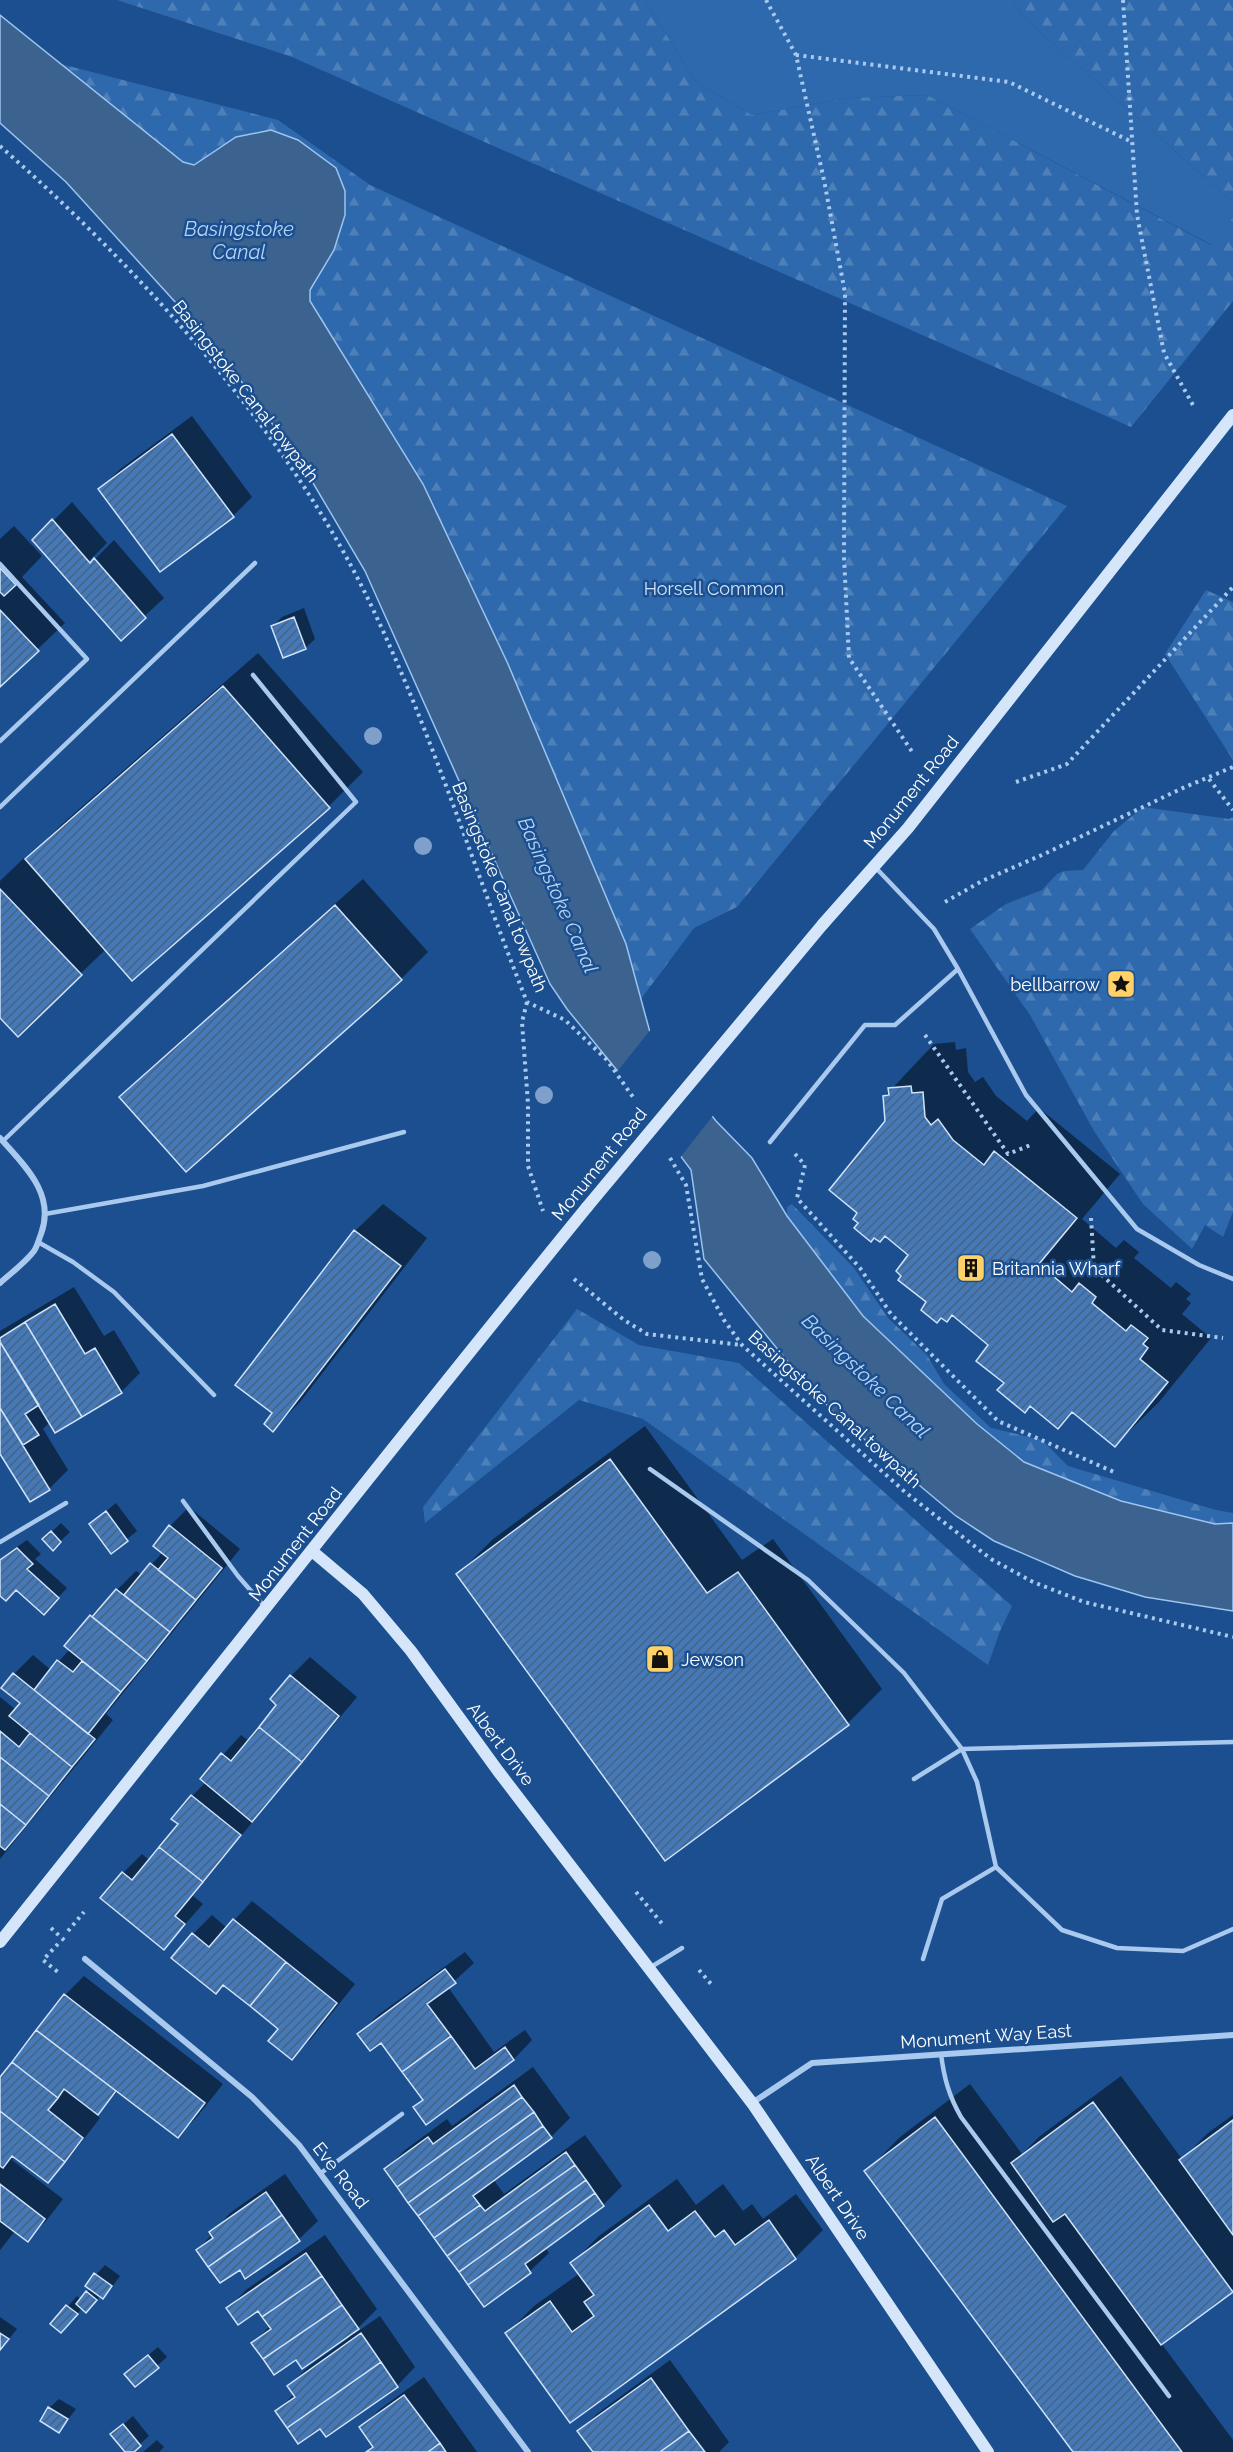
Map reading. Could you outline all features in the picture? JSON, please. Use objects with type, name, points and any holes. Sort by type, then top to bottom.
[{"type":"street","name":"Monument Road","points":[[0,1942],[312,1551],[437,1390],[823,924],[908,828],[1233,415]]},
{"type":"street","points":[[0,1283],[34,1251],[45,1214],[42,1192],[32,1174],[2,1139]]},
{"type":"street","name":"Albert Drive","points":[[312,1551],[363,1594],[411,1651],[498,1771],[752,2103],[988,2452]]},
{"type":"street","name":"Eve Road","points":[[85,1959],[252,2097],[299,2145],[528,2452]]},
{"type":"street","name":"Monument Way East","points":[[752,2103],[812,2063],[1233,2035]]},
{"type":"lane","points":[[0,807],[255,563]]},
{"type":"lane","points":[[0,564],[87,659],[0,741]]},
{"type":"lane","points":[[2,1139],[356,801],[253,675]]},
{"type":"lane","points":[[874,866],[934,929],[1026,1095],[1137,1230],[1199,1265],[1233,1279]]},
{"type":"lane","points":[[770,1142],[865,1025],[895,1025],[958,969]]},
{"type":"lane","points":[[45,1214],[203,1186],[404,1132]]},
{"type":"lane","points":[[38,1242],[73,1262],[114,1292],[214,1395]]},
{"type":"lane","points":[[650,1469],[808,1580],[904,1673],[962,1749],[977,1782],[996,1867],[1062,1930],[1117,1948],[1183,1951],[1233,1929]]},
{"type":"lane","points":[[183,1501],[238,1576],[266,1609]]},
{"type":"lane","points":[[0,1542],[66,1503]]},
{"type":"lane","points":[[914,1779],[962,1749],[1233,1742]]},
{"type":"lane","points":[[923,1959],[942,1899],[996,1867]]},
{"type":"lane","points":[[649,1969],[682,1948]]},
{"type":"lane","points":[[941,2054],[950,2098],[961,2117],[1169,2396]]},
{"type":"lane","points":[[321,2173],[402,2114]]},
{"type":"path","points":[[766,0],[796,55],[846,293],[844,545],[849,658],[914,753]]},
{"type":"path","points":[[1123,0],[1137,215],[1164,353],[1194,407]]},
{"type":"path","points":[[796,55],[1009,82],[1132,142]]},
{"type":"path","name":"Basingstoke Canal towpath","points":[[0,146],[58,197],[154,298],[212,364],[304,484],[368,599],[401,670],[527,1002],[565,1020],[607,1060],[636,1101]]},
{"type":"path","points":[[1016,782],[1067,764],[1233,587]]},
{"type":"path","points":[[921,916],[982,881],[1233,767]]},
{"type":"path","points":[[1209,779],[1233,810]]},
{"type":"path","points":[[527,1002],[522,1022],[528,1104],[528,1166],[540,1205]]},
{"type":"path","points":[[909,1012],[1008,1155],[1034,1143],[1041,1151]]},
{"type":"path","points":[[777,1134],[805,1166],[797,1198],[860,1268],[891,1314],[998,1421],[1113,1472]]},
{"type":"path","name":"Basingstoke Canal towpath","points":[[669,1157],[686,1185],[702,1279],[724,1320],[742,1345],[905,1492],[991,1559],[1033,1582],[1084,1602],[1233,1637]]},
{"type":"path","points":[[1090,1209],[1094,1268],[1162,1330],[1223,1338]]},
{"type":"path","points":[[574,1279],[624,1320],[647,1334],[742,1345]]},
{"type":"path","points":[[68,1931],[84,1911]]},
{"type":"path","points":[[44,1960],[58,1944]]},
{"type":"green space","points":[[117,0],[644,0],[697,83],[752,115],[848,98],[927,95],[1211,245],[1233,217],[1233,301],[1131,427],[292,57]]},
{"type":"green space","points":[[644,0],[1013,0],[1021,15],[1233,202],[1233,217],[1212,245],[927,95],[848,98],[752,115],[697,83]]},
{"type":"green space","points":[[1013,0],[1233,0],[1233,202],[1021,15]]},
{"type":"green space","name":"Horsell Common","points":[[61,64],[278,120],[370,185],[1067,506],[737,907],[694,928],[641,999],[626,944],[508,664],[423,484],[310,301],[310,290],[334,250],[236,137],[194,165],[183,162]]},
{"type":"green space","points":[[1206,590],[1233,602],[1233,760],[1165,654]]},
{"type":"green space","points":[[1143,807],[1229,819],[1233,817],[1233,1212],[1223,1237],[1205,1225],[1192,1249],[1143,1204],[1094,1131],[1030,1015],[970,929],[1006,904],[1042,890],[1057,874],[1064,871],[1083,870],[1114,831]]},
{"type":"green space","points":[[792,1204],[854,1268],[888,1318],[927,1355],[944,1384],[991,1428],[1042,1440],[1068,1466],[1233,1513],[1233,1523],[1215,1524],[1121,1501],[1024,1462],[977,1424],[863,1316],[787,1216],[787,1207]]},
{"type":"green space","points":[[577,1309],[639,1345],[739,1363],[1012,1606],[988,1665],[643,1419],[579,1400],[425,1523],[423,1507]]},
{"type":"water","name":"Basingstoke Canal","points":[[0,15],[183,162],[194,165],[236,137],[271,130],[298,140],[336,168],[345,191],[345,215],[334,250],[310,290],[310,301],[423,484],[508,664],[626,944],[651,1036],[716,1121],[752,1158],[787,1216],[863,1316],[977,1424],[1024,1462],[1121,1501],[1215,1524],[1233,1523],[1233,1611],[1145,1597],[1075,1576],[994,1541],[956,1516],[840,1419],[797,1373],[704,1259],[691,1170],[550,984],[365,571],[303,466],[217,348],[66,182],[0,123]]},
{"type":"pier","points":[[652,1028],[654,1034],[715,1113],[679,1159],[616,1073]]},
{"type":"building","points":[[172,434],[234,517],[160,572],[98,489]]},
{"type":"building","points":[[52,519],[90,563],[94,558],[146,618],[121,641],[32,540]]},
{"type":"building","points":[[0,568],[16,585],[4,596],[0,592]]},
{"type":"building","points":[[0,610],[39,651],[0,687]]},
{"type":"building","points":[[294,617],[306,649],[283,658],[271,626]]},
{"type":"building","points":[[223,686],[330,808],[132,981],[25,859]]},
{"type":"building","points":[[0,889],[82,975],[18,1037],[0,1018]]},
{"type":"building","points":[[335,905],[402,980],[186,1172],[119,1097]]},
{"type":"building","name":"Britannia Wharf","points":[[911,1086],[912,1093],[923,1092],[925,1117],[931,1125],[938,1119],[953,1140],[984,1165],[994,1151],[1077,1218],[1039,1264],[1072,1292],[1079,1283],[1096,1297],[1092,1303],[1126,1331],[1131,1325],[1148,1338],[1143,1344],[1148,1348],[1140,1359],[1168,1382],[1115,1447],[1072,1412],[1058,1429],[1030,1406],[1025,1413],[997,1390],[1004,1383],[976,1361],[988,1345],[952,1315],[947,1322],[941,1318],[937,1323],[921,1310],[926,1302],[898,1280],[901,1276],[896,1271],[908,1255],[885,1236],[880,1242],[874,1238],[871,1242],[854,1228],[858,1223],[853,1219],[857,1213],[829,1190],[885,1121],[883,1096],[889,1095],[888,1088]]},
{"type":"building","points":[[354,1230],[401,1266],[273,1432],[264,1424],[272,1413],[235,1385]]},
{"type":"building","points":[[55,1304],[85,1354],[95,1348],[122,1393],[82,1417],[25,1322]]},
{"type":"building","points":[[25,1322],[82,1417],[55,1433],[0,1342],[0,1338]]},
{"type":"building","points":[[0,1342],[39,1405],[25,1414],[39,1435],[23,1445],[0,1408]]},
{"type":"building","points":[[0,1408],[50,1490],[30,1502],[0,1454]]},
{"type":"building","name":"Jewson","points":[[610,1459],[707,1593],[738,1572],[849,1725],[665,1861],[456,1574]]},
{"type":"building","points":[[106,1511],[128,1541],[111,1554],[89,1524]]},
{"type":"building","points":[[169,1525],[222,1568],[196,1600],[158,1570],[168,1558],[153,1546]]},
{"type":"building","points":[[51,1531],[61,1542],[53,1551],[42,1539]]},
{"type":"building","points":[[17,1548],[33,1564],[27,1569],[59,1598],[44,1615],[16,1590],[6,1601],[0,1596],[0,1560]]},
{"type":"building","points":[[150,1563],[196,1600],[170,1632],[124,1595]]},
{"type":"building","points":[[116,1589],[170,1632],[147,1661],[92,1617]]},
{"type":"building","points":[[90,1615],[147,1661],[121,1692],[64,1646]]},
{"type":"building","points":[[57,1660],[73,1672],[82,1661],[121,1692],[88,1734],[34,1690]]},
{"type":"building","points":[[13,1673],[95,1739],[72,1767],[9,1716],[20,1703],[1,1688]]},
{"type":"building","points":[[290,1675],[339,1716],[302,1762],[259,1727],[276,1705],[270,1699]]},
{"type":"building","points":[[259,1727],[302,1762],[252,1822],[200,1779],[221,1753],[231,1761]]},
{"type":"building","points":[[0,1731],[19,1747],[30,1733],[72,1767],[49,1796],[0,1757]]},
{"type":"building","points":[[0,1757],[49,1796],[26,1825],[0,1804]]},
{"type":"building","points":[[191,1795],[241,1835],[203,1882],[159,1847],[178,1824],[171,1819]]},
{"type":"building","points":[[0,1804],[26,1825],[5,1850],[0,1846]]},
{"type":"building","points":[[159,1847],[203,1882],[175,1916],[185,1924],[164,1950],[100,1898],[122,1872],[132,1880]]},
{"type":"building","points":[[233,1919],[286,1962],[250,2006],[223,1985],[216,1994],[171,1958],[192,1933],[209,1947]]},
{"type":"building","points":[[286,1962],[337,2003],[292,2060],[268,2041],[278,2029],[250,2006]]},
{"type":"building","points":[[445,1969],[456,1983],[427,2004],[451,2036],[402,2072],[381,2043],[370,2051],[357,2034]]},
{"type":"building","points":[[64,1994],[205,2103],[178,2138],[36,2030]]},
{"type":"building","points":[[36,2030],[116,2091],[98,2115],[64,2089],[58,2098],[12,2062]]},
{"type":"building","points":[[451,2036],[475,2069],[505,2047],[514,2060],[426,2125],[413,2107],[423,2100],[402,2072]]},
{"type":"building","points":[[12,2062],[58,2098],[48,2110],[83,2138],[65,2162],[0,2111],[0,2077]]},
{"type":"building","points":[[514,2085],[522,2097],[397,2187],[384,2169],[428,2137],[433,2144]]},
{"type":"building","points":[[522,2097],[534,2112],[408,2203],[397,2187]]},
{"type":"building","points":[[1093,2102],[1233,2292],[1161,2345],[1065,2214],[1053,2222],[1011,2163]]},
{"type":"building","points":[[0,2111],[65,2162],[48,2183],[12,2156],[3,2168],[0,2166]]},
{"type":"building","points":[[534,2112],[543,2126],[418,2216],[408,2203]]},
{"type":"building","points":[[935,2117],[1182,2452],[1073,2452],[864,2171]]},
{"type":"building","points":[[1233,2120],[1233,2235],[1179,2160]]},
{"type":"building","points":[[543,2126],[552,2138],[473,2196],[480,2205],[434,2238],[418,2216]]},
{"type":"building","points":[[566,2152],[575,2165],[447,2256],[434,2238],[480,2205],[485,2211]]},
{"type":"building","points":[[575,2165],[586,2180],[459,2272],[447,2256]]},
{"type":"building","points":[[586,2180],[595,2193],[468,2285],[459,2272]]},
{"type":"building","points":[[0,2184],[45,2219],[28,2242],[0,2221]]},
{"type":"building","points":[[266,2192],[282,2215],[208,2267],[196,2250],[213,2238],[209,2232]]},
{"type":"building","points":[[595,2193],[604,2206],[525,2264],[531,2273],[484,2307],[468,2285]]},
{"type":"building","points":[[649,2205],[668,2231],[695,2211],[715,2237],[724,2230],[735,2245],[769,2220],[796,2259],[570,2423],[505,2333],[550,2301],[572,2332],[594,2316],[584,2302],[594,2295],[570,2263]]},
{"type":"building","points":[[282,2215],[300,2241],[245,2279],[240,2270],[220,2283],[208,2267]]},
{"type":"building","points":[[306,2253],[322,2276],[262,2317],[258,2311],[238,2325],[226,2308]]},
{"type":"building","points":[[94,2273],[112,2286],[103,2299],[85,2286]]},
{"type":"building","points":[[322,2276],[342,2305],[263,2359],[251,2343],[271,2329],[262,2317]]},
{"type":"building","points":[[86,2291],[97,2300],[86,2313],[76,2304]]},
{"type":"building","points":[[66,2305],[78,2314],[61,2333],[50,2324]]},
{"type":"building","points":[[342,2305],[359,2329],[302,2369],[296,2360],[274,2375],[263,2359]]},
{"type":"building","points":[[0,2333],[9,2339],[0,2350]]},
{"type":"building","points":[[361,2333],[381,2362],[287,2428],[275,2411],[295,2397],[287,2386]]},
{"type":"building","points":[[148,2355],[159,2368],[135,2387],[124,2374]]},
{"type":"building","points":[[381,2362],[398,2387],[326,2437],[320,2429],[298,2444],[287,2428]]},
{"type":"building","points":[[651,2378],[689,2431],[660,2452],[593,2452],[577,2431]]},
{"type":"building","points":[[404,2395],[440,2443],[428,2452],[366,2452],[373,2447],[359,2427]]},
{"type":"building","points":[[48,2407],[68,2419],[59,2433],[40,2421]]},
{"type":"building","points":[[123,2424],[141,2446],[134,2452],[125,2452],[110,2434]]},
{"type":"building","points":[[689,2431],[705,2452],[660,2452]]},
{"type":"building","points":[[440,2443],[446,2452],[428,2452]]},
{"type":"place","name":"bellbarrow","points":[[1121,984]]},
{"type":"place","name":"Britannia Wharf","points":[[971,1268]]},
{"type":"place","name":"Jewson","points":[[660,1659]]}]
